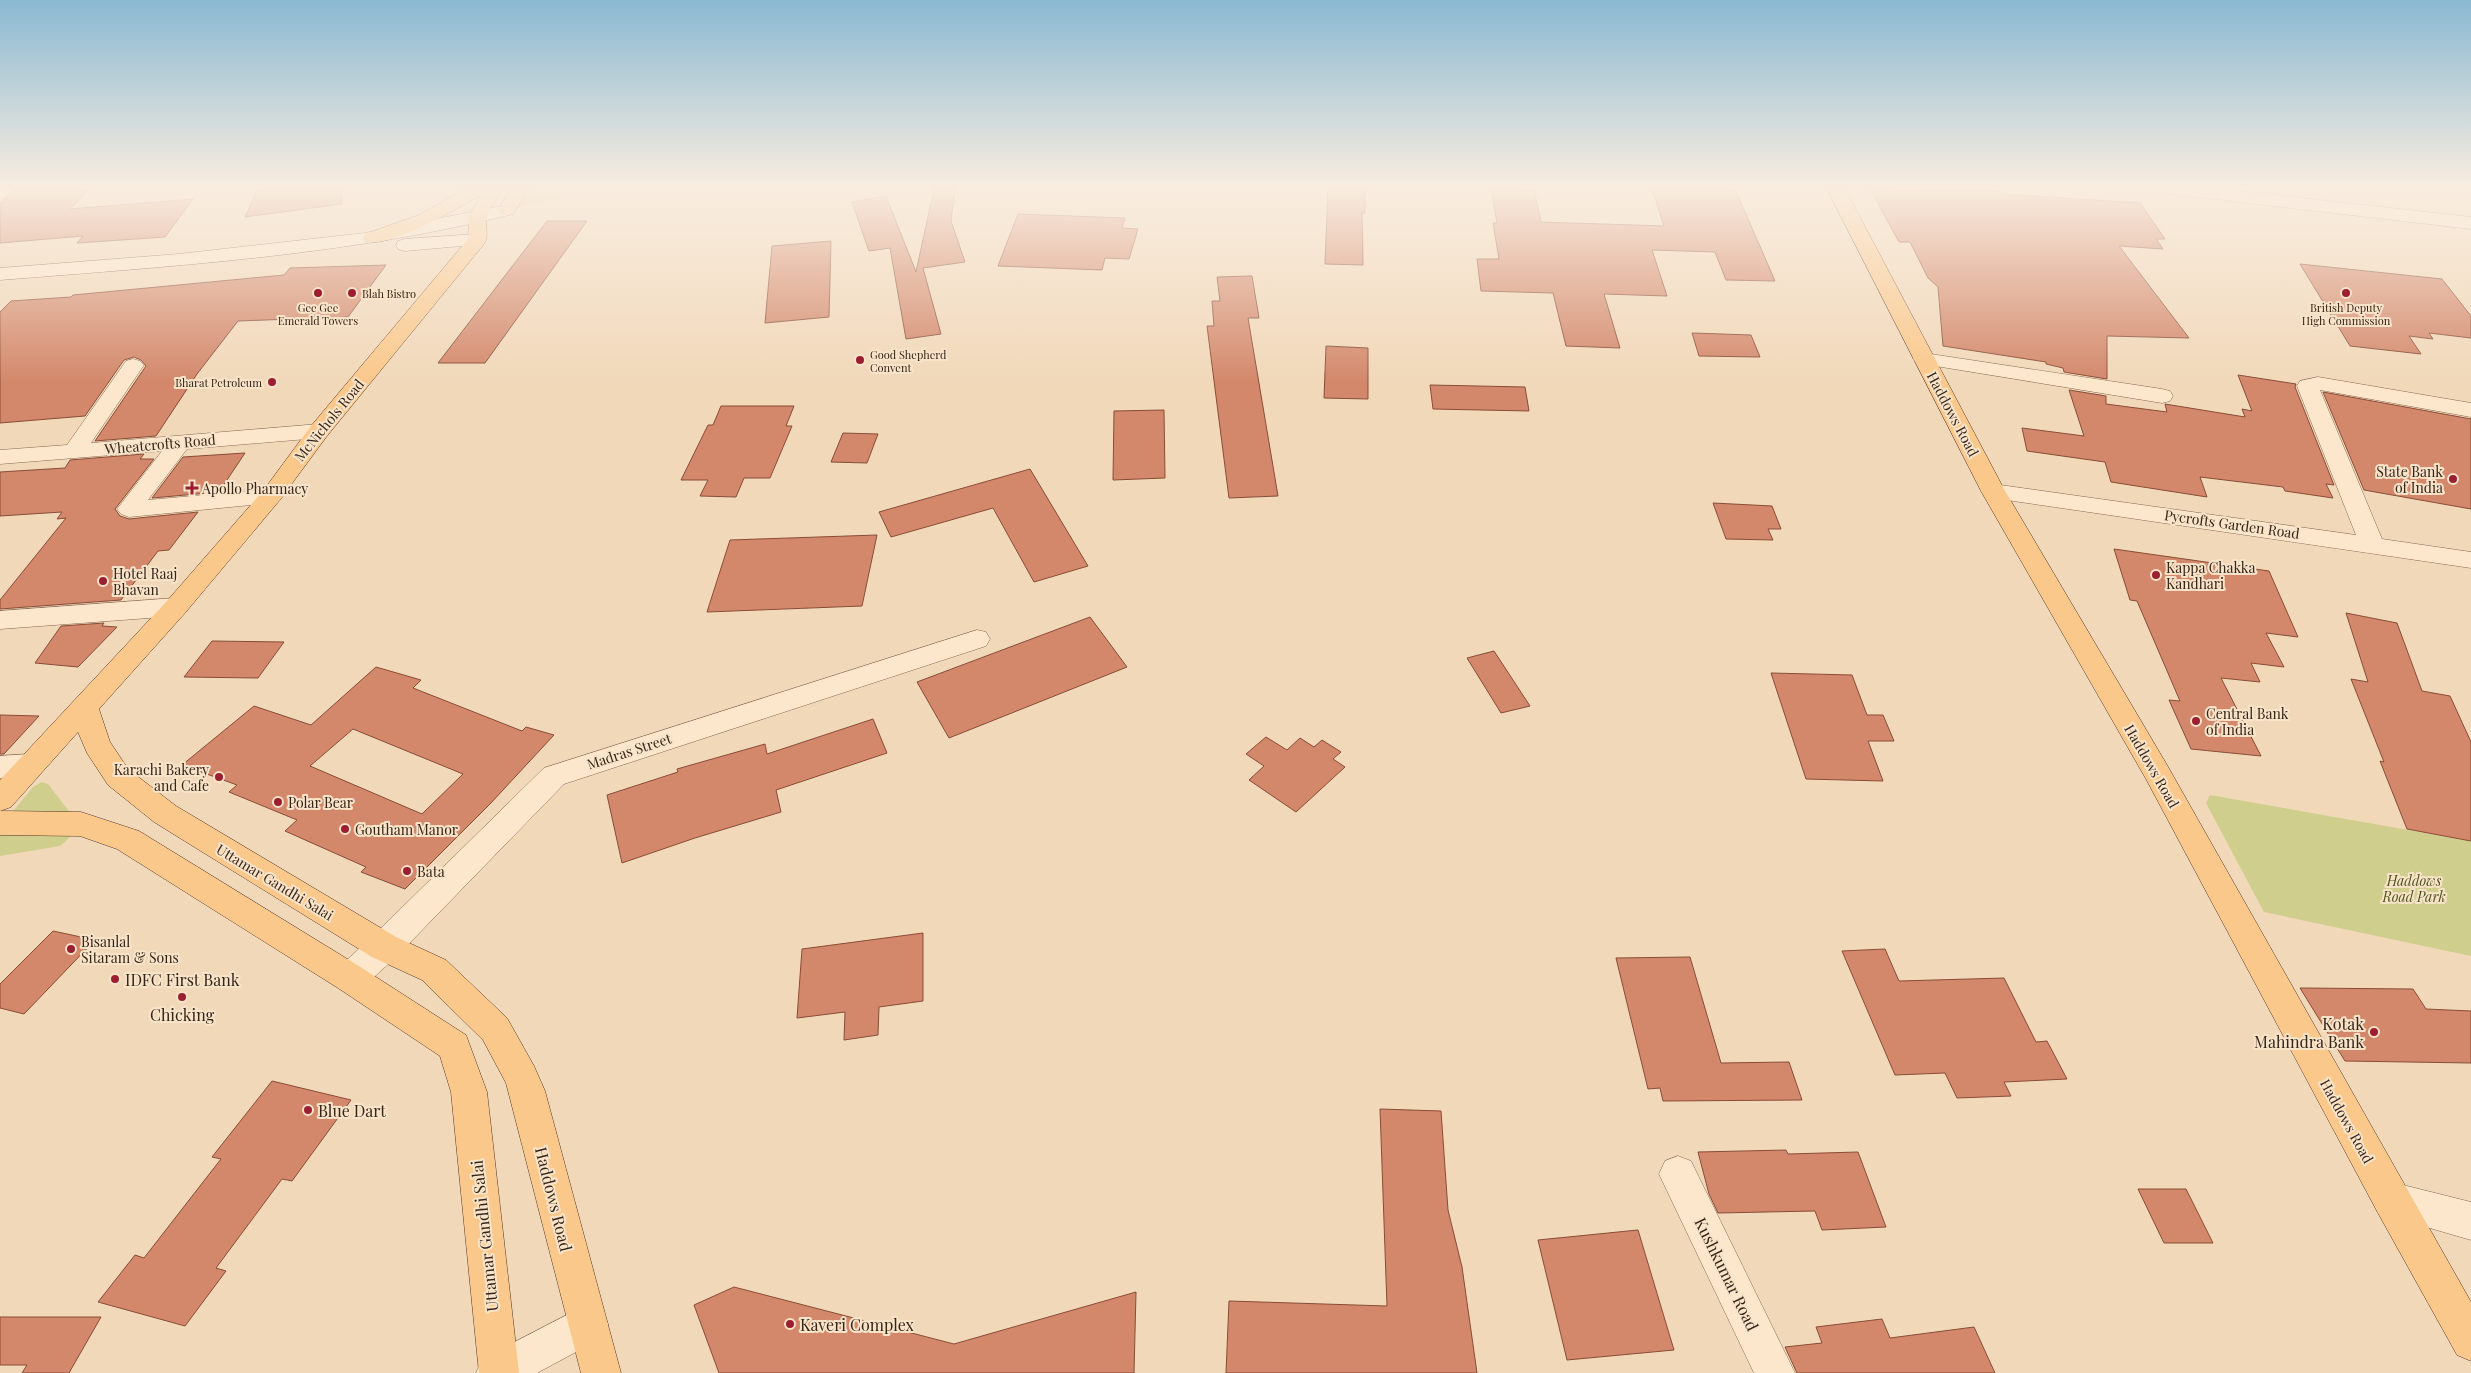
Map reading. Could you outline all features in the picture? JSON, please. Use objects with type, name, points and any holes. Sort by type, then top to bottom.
[{"type":"main road","name":"McNichols Road","points":[[0,799],[176,607],[270,496],[319,431],[466,253]]},
{"type":"main road","name":"Haddows Road","points":[[1869,253],[1993,491],[2157,773],[2390,1200],[2471,1341]]},
{"type":"main road","name":"Uttamar Gandhi Salai","points":[[84,707],[97,745],[118,777],[164,814],[384,947],[434,970],[495,1029]]},
{"type":"main road","name":"Uttamar Gandhi Salai","points":[[0,823],[81,824],[128,840],[350,978],[454,1046],[469,1092],[498,1373]]},
{"type":"main road","name":"Haddows Road","points":[[495,1029],[522,1077],[527,1091],[601,1373]]},
{"type":"street","points":[[0,274],[179,260],[240,253]]},
{"type":"street","points":[[0,285],[142,273],[328,253]]},
{"type":"street","points":[[1924,360],[2162,396]]},
{"type":"street","points":[[74,451],[133,365]]},
{"type":"street","points":[[2372,544],[2308,386],[2318,383],[2471,410]]},
{"type":"street","name":"Wheatcrofts Road","points":[[0,457],[319,431]]},
{"type":"street","points":[[180,442],[129,509],[270,496]]},
{"type":"street","name":"Pycrofts Garden Road","points":[[1993,491],[2372,544],[2471,560]]},
{"type":"street","points":[[0,620],[176,607]]},
{"type":"street","name":"Madras Street","points":[[350,978],[384,947],[554,776],[977,639]]},
{"type":"street","points":[[0,767],[30,765]]},
{"type":"street","name":"Kushkumar Road","points":[[1678,1174],[1775,1373]]},
{"type":"street","points":[[2390,1200],[2471,1221]]},
{"type":"street","points":[[498,1373],[588,1324]]},
{"type":"green space","points":[[42,782],[48,784],[81,827],[60,846],[0,856],[0,827],[33,787]]},
{"type":"green space","name":"Haddows Road Park","points":[[2210,795],[2471,841],[2471,956],[2264,912],[2206,803]]},
{"type":"building","points":[[522,253],[564,253],[485,363],[438,363]]},
{"type":"building","points":[[771,253],[831,253],[829,317],[765,323]]},
{"type":"building","points":[[891,253],[909,253],[916,272],[920,253],[962,253],[965,262],[923,268],[941,334],[906,339]]},
{"type":"building","points":[[1003,253],[1131,253],[1129,259],[1105,258],[1102,270],[998,266]]},
{"type":"building","points":[[1325,253],[1363,253],[1363,265],[1325,264]]},
{"type":"building","points":[[1498,253],[1653,253],[1667,296],[1604,294],[1620,348],[1566,346],[1553,293],[1481,291],[1477,259],[1499,259]]},
{"type":"building","points":[[1715,253],[1763,253],[1775,281],[1726,280]]},
{"type":"building","points":[[1916,253],[2124,253],[2189,338],[2107,336],[2107,379],[2064,372],[2063,368],[2046,364],[2046,362],[1943,346],[1938,287],[1928,278]]},
{"type":"building","points":[[2300,264],[2442,279],[2471,316],[2471,338],[2429,333],[2433,339],[2409,336],[2421,354],[2350,346]]},
{"type":"building","points":[[386,265],[348,317],[238,321],[197,374],[156,436],[95,441],[146,366],[141,360],[134,357],[124,360],[85,416],[0,423],[0,312],[11,301],[71,297],[73,295],[284,275],[290,268]]},
{"type":"building","points":[[1252,276],[1259,318],[1248,318],[1278,496],[1229,498],[1207,326],[1214,326],[1212,301],[1220,301],[1217,277]]},
{"type":"building","points":[[1692,333],[1751,335],[1760,357],[1699,356]]},
{"type":"building","points":[[1326,346],[1368,348],[1368,399],[1324,398]]},
{"type":"building","points":[[2238,375],[2296,384],[2295,387],[2334,485],[2326,484],[2333,498],[2285,491],[2283,487],[2200,477],[2207,497],[2111,482],[2105,462],[2027,451],[2022,428],[2084,436],[2069,390],[2106,396],[2106,404],[2167,412],[2165,404],[2245,417],[2242,409],[2252,411]]},
{"type":"building","points":[[1430,385],[1525,387],[1529,411],[1433,409]]},
{"type":"building","points":[[2323,392],[2471,419],[2471,509],[2364,490]]},
{"type":"building","points":[[721,406],[794,406],[786,426],[792,426],[770,478],[744,478],[736,497],[700,496],[708,480],[681,480],[708,425],[713,425]]},
{"type":"building","points":[[1164,410],[1165,478],[1113,480],[1114,411]]},
{"type":"building","points":[[843,433],[878,434],[867,463],[831,462]]},
{"type":"building","points":[[245,453],[219,492],[152,498],[183,457]]},
{"type":"building","points":[[144,454],[140,459],[154,459],[115,509],[120,516],[129,519],[198,512],[169,550],[158,551],[121,600],[0,609],[0,600],[66,518],[57,519],[62,512],[0,516],[0,472],[65,468],[70,460]]},
{"type":"building","points":[[1030,469],[1088,566],[1034,582],[993,508],[891,537],[879,512]]},
{"type":"building","points":[[1713,503],[1772,506],[1781,529],[1768,529],[1773,540],[1726,539]]},
{"type":"building","points":[[877,535],[862,606],[707,612],[730,540]]},
{"type":"building","points":[[2114,549],[2269,571],[2298,637],[2266,633],[2284,667],[2251,663],[2260,682],[2221,678],[2261,756],[2191,749],[2169,700],[2180,701],[2137,601],[2130,600]]},
{"type":"building","points":[[2346,613],[2397,623],[2422,691],[2450,696],[2471,742],[2471,841],[2407,829],[2380,761],[2384,762],[2351,679],[2368,682]]},
{"type":"building","points":[[1090,617],[1127,667],[949,738],[917,682]]},
{"type":"building","points":[[104,623],[102,626],[117,627],[78,667],[35,663],[61,626]]},
{"type":"building","points":[[212,641],[284,642],[258,678],[184,677]]},
{"type":"building","points":[[1494,651],[1530,706],[1501,713],[1467,658]]},
{"type":"building","points":[[376,667],[421,680],[413,688],[522,731],[526,727],[554,735],[490,804],[405,889],[361,872],[366,867],[285,831],[297,820],[229,792],[237,785],[182,765],[254,706],[311,725]],"holes":[[[353,729],[463,774],[422,814],[310,766]]]},
{"type":"building","points":[[1771,673],[1852,675],[1867,715],[1883,715],[1894,741],[1868,741],[1883,781],[1806,779]]},
{"type":"building","points":[[0,715],[39,716],[4,754],[0,754]]},
{"type":"building","points":[[873,719],[887,753],[776,790],[781,812],[695,838],[622,863],[607,795],[678,772],[677,769],[765,744],[767,754]]},
{"type":"building","points":[[1266,737],[1287,750],[1300,738],[1314,747],[1322,740],[1341,752],[1333,759],[1345,767],[1296,812],[1249,780],[1264,766],[1246,754]]},
{"type":"building","points":[[53,931],[95,940],[24,1014],[0,1008],[0,984]]},
{"type":"building","points":[[923,933],[923,1001],[879,1007],[878,1035],[844,1040],[845,1012],[797,1018],[802,949]]},
{"type":"building","points":[[1885,949],[1899,981],[2004,978],[2036,1042],[2047,1041],[2067,1079],[2004,1082],[2011,1096],[1957,1098],[1945,1073],[1895,1075],[1842,951]]},
{"type":"building","points":[[1690,957],[1721,1063],[1789,1062],[1802,1100],[1663,1101],[1660,1088],[1648,1089],[1616,958]]},
{"type":"building","points":[[2300,988],[2413,989],[2426,1009],[2471,1011],[2471,1063],[2345,1061]]},
{"type":"building","points":[[272,1081],[351,1100],[292,1181],[282,1179],[216,1268],[226,1271],[185,1326],[98,1302],[135,1255],[144,1258],[221,1159],[212,1157]]},
{"type":"building","points":[[1380,1109],[1441,1111],[1448,1210],[1462,1267],[1477,1373],[1226,1373],[1229,1301],[1387,1306]]},
{"type":"building","points":[[1786,1150],[1788,1154],[1858,1152],[1886,1227],[1822,1230],[1815,1211],[1718,1213],[1709,1194],[1698,1152]]},
{"type":"building","points":[[2138,1189],[2186,1189],[2213,1243],[2164,1243]]},
{"type":"building","points":[[1638,1230],[1674,1350],[1567,1360],[1538,1240]]},
{"type":"building","name":"Kaveri Complex","points":[[734,1287],[954,1344],[1136,1292],[1134,1373],[719,1373],[694,1305]]},
{"type":"building","points":[[0,1317],[101,1317],[69,1373],[22,1373],[27,1365],[0,1365]]},
{"type":"building","points":[[1882,1319],[1890,1338],[1974,1327],[1995,1373],[1797,1373],[1785,1347],[1822,1343],[1816,1327]]},
{"type":"place","name":"Gee Gee Emerald Towers","points":[[318,293]]},
{"type":"place","name":"Blah Bistro","points":[[352,293]]},
{"type":"place","name":"British Deputy High Commission","points":[[2346,293]]},
{"type":"place","name":"Good Shepherd Convent","points":[[860,360]]},
{"type":"place","name":"Bharat Petroleum","points":[[272,382]]},
{"type":"place","name":"State Bank of India","points":[[2453,479]]},
{"type":"place","name":"Apollo Pharmacy","points":[[192,488]]},
{"type":"place","name":"Kappa Chakka Kandhari","points":[[2156,575]]},
{"type":"place","name":"Hotel Raaj Bhavan","points":[[103,581]]},
{"type":"place","name":"Central Bank of India","points":[[2196,721]]},
{"type":"place","name":"Karachi Bakery and Cafe","points":[[219,777]]},
{"type":"place","name":"Polar Bear","points":[[278,802]]},
{"type":"place","name":"Goutham Manor","points":[[345,829]]},
{"type":"place","name":"Bata","points":[[407,871]]},
{"type":"place","name":"Bisanlal Sitaram & Sons","points":[[71,949]]},
{"type":"place","name":"IDFC First Bank","points":[[115,979]]},
{"type":"place","name":"Chicking","points":[[182,997]]},
{"type":"place","name":"Kotak Mahindra Bank","points":[[2374,1032]]},
{"type":"place","name":"Blue Dart","points":[[308,1110]]},
{"type":"place","name":"Kaveri Complex","points":[[790,1324]]}]
